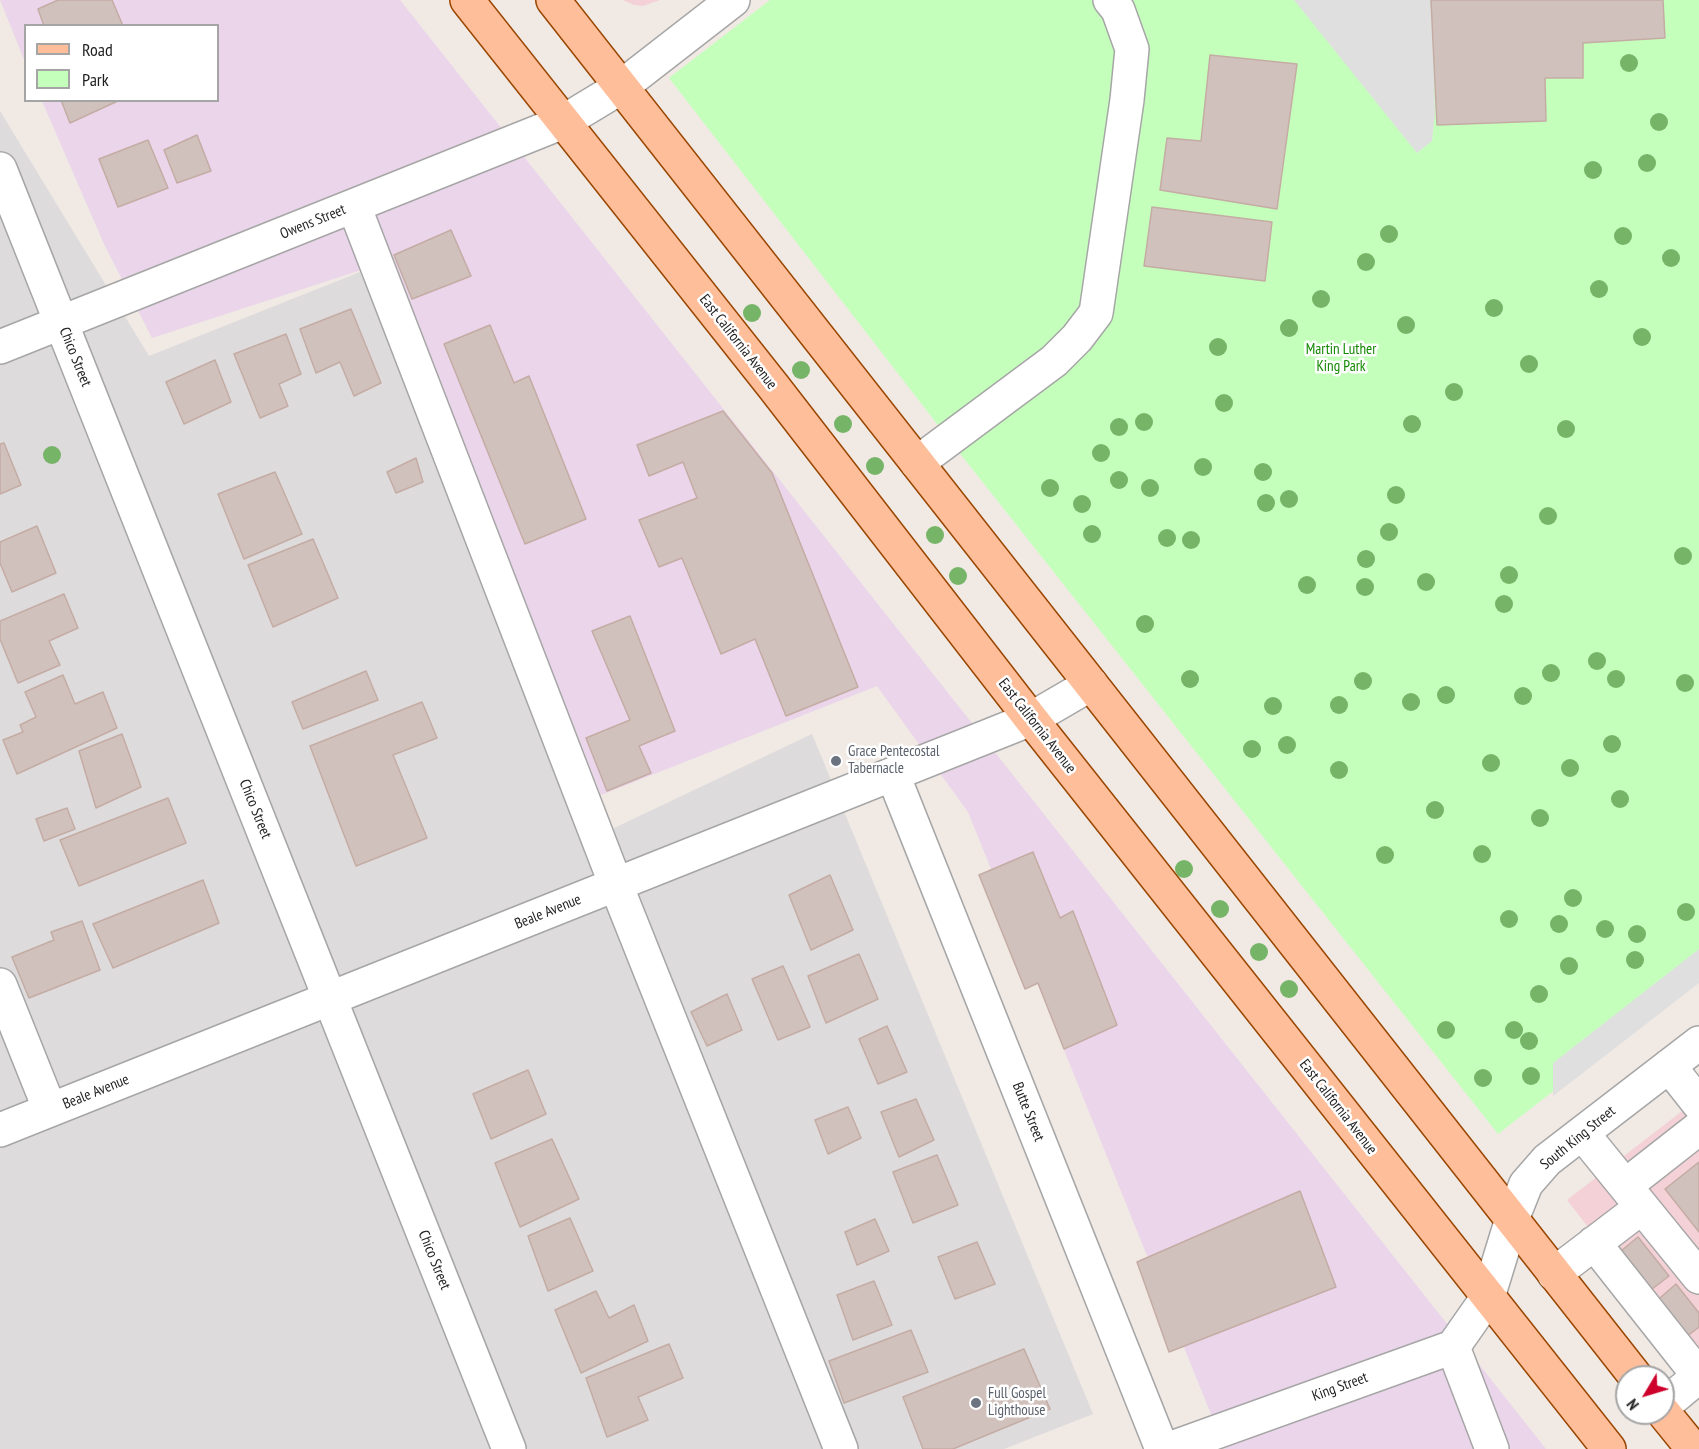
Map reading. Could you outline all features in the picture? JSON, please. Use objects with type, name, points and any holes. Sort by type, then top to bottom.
[{"type":"main road","name":"East California Avenue","points":[[467,0],[773,386],[1031,719],[1609,1449]]},
{"type":"main road","points":[[553,0],[1626,1365]]},
{"type":"main road","points":[[1674,1425],[1693,1449]]},
{"type":"street","name":"Owens Street","points":[[0,347],[563,122],[621,87],[733,0]]},
{"type":"street","points":[[917,463],[1054,361],[1077,338],[1096,313],[1127,100],[1132,49],[1118,10],[1110,0]]},
{"type":"street","name":"Chico Street","points":[[0,169],[509,1449]]},
{"type":"street","points":[[354,206],[615,885],[841,1449]]},
{"type":"street","name":"Beale Avenue","points":[[0,1130],[1031,719],[1091,684]]},
{"type":"street","name":"Butte Street","points":[[893,774],[1162,1449]]},
{"type":"street","points":[[0,985],[50,1110]]},
{"type":"street","name":"South King Street","points":[[1488,1297],[1526,1184],[1547,1160],[1699,1043]]},
{"type":"street","points":[[1668,1066],[1699,1104]]},
{"type":"street","points":[[1554,1274],[1594,1243],[1633,1197],[1699,1128]]},
{"type":"street","points":[[1582,1133],[1699,1277]]},
{"type":"street","points":[[1594,1243],[1699,1376],[1675,1396]]},
{"type":"street","points":[[1488,1297],[1453,1347],[1492,1449]]},
{"type":"street","name":"King Street","points":[[1169,1449],[1453,1347]]},
{"type":"shaded area","points":[[0,0],[400,0],[1546,1449],[1225,1449],[968,812],[877,686],[601,795],[389,261],[152,338],[104,244],[42,102],[219,102],[219,24],[24,24],[24,60]]},
{"type":"shaded area","points":[[623,0],[660,0],[643,6]]},
{"type":"shaded area","points":[[1294,0],[1432,0],[1435,114],[1432,141],[1417,153]]},
{"type":"shaded area","points":[[0,111],[149,356],[360,272],[591,839],[812,734],[1093,1414],[1004,1449],[0,1449]]},
{"type":"shaded area","points":[[1699,949],[1699,983],[1553,1096],[1553,1063]]},
{"type":"shaded area","points":[[1699,1098],[1699,1369],[1567,1200]]},
{"type":"green space","name":"Martin Luther King Park","points":[[770,0],[1699,0],[1699,978],[1498,1134],[958,451],[669,78]]},
{"type":"building","points":[[58,0],[112,0],[122,24],[43,24],[38,9]]},
{"type":"building","points":[[1431,0],[1663,0],[1665,38],[1583,43],[1583,78],[1545,78],[1546,121],[1437,125]]},
{"type":"building","points":[[1210,55],[1297,64],[1277,209],[1160,190],[1167,138],[1201,141]]},
{"type":"building","points":[[62,102],[116,102],[70,123]]},
{"type":"building","points":[[197,135],[211,171],[177,183],[164,150]]},
{"type":"building","points":[[148,140],[168,188],[118,207],[99,159]]},
{"type":"building","points":[[1152,207],[1272,222],[1265,281],[1144,266]]},
{"type":"building","points":[[451,230],[471,276],[412,299],[394,255]]},
{"type":"building","points":[[351,309],[381,383],[354,396],[340,362],[316,373],[300,329]]},
{"type":"building","points":[[490,325],[514,383],[529,376],[586,519],[525,544],[444,344]]},
{"type":"building","points":[[286,334],[301,374],[279,384],[288,406],[260,418],[234,354]]},
{"type":"building","points":[[215,360],[231,402],[184,424],[166,382]]},
{"type":"building","points":[[723,411],[772,473],[858,687],[786,716],[755,639],[721,654],[682,558],[659,567],[639,520],[697,498],[683,462],[649,476],[637,445]]},
{"type":"building","points":[[4,443],[21,485],[0,494],[0,444]]},
{"type":"building","points":[[416,458],[423,482],[396,493],[387,472]]},
{"type":"building","points":[[275,472],[302,534],[244,559],[218,494]]},
{"type":"building","points":[[37,526],[56,573],[12,592],[0,563],[0,542]]},
{"type":"building","points":[[313,539],[338,598],[273,627],[248,565]]},
{"type":"building","points":[[64,594],[78,628],[49,641],[60,665],[18,683],[0,639],[0,621]]},
{"type":"building","points":[[630,616],[675,731],[639,746],[651,773],[607,791],[586,738],[630,720],[592,631]]},
{"type":"building","points":[[366,671],[378,700],[303,729],[292,702]]},
{"type":"building","points":[[63,675],[75,704],[103,692],[117,728],[17,774],[3,740],[23,732],[20,725],[36,717],[25,692]]},
{"type":"building","points":[[422,702],[437,738],[393,755],[427,838],[356,866],[310,746]]},
{"type":"building","points":[[122,734],[141,787],[96,808],[79,751]]},
{"type":"building","points":[[168,798],[186,843],[79,886],[60,840]]},
{"type":"building","points":[[67,808],[75,829],[44,841],[36,819]]},
{"type":"building","points":[[1033,852],[1060,918],[1073,911],[1117,1025],[1064,1049],[1038,983],[1025,989],[979,875]]},
{"type":"building","points":[[830,875],[853,930],[811,950],[789,895]]},
{"type":"building","points":[[203,880],[219,923],[113,968],[93,924]]},
{"type":"building","points":[[82,921],[100,970],[29,998],[12,957],[54,940],[51,932]]},
{"type":"building","points":[[859,954],[878,999],[826,1023],[808,976]]},
{"type":"building","points":[[783,966],[810,1027],[778,1040],[752,979]]},
{"type":"building","points":[[727,994],[742,1030],[707,1046],[691,1012]]},
{"type":"building","points":[[887,1026],[907,1072],[878,1084],[859,1039]]},
{"type":"building","points":[[528,1070],[546,1114],[491,1139],[473,1094]]},
{"type":"building","points":[[916,1099],[934,1140],[899,1157],[881,1112]]},
{"type":"building","points":[[848,1107],[861,1138],[828,1154],[815,1120]]},
{"type":"building","points":[[552,1139],[579,1199],[520,1227],[495,1163]]},
{"type":"building","points":[[937,1155],[958,1205],[913,1223],[893,1172]]},
{"type":"building","points":[[1699,1162],[1699,1232],[1665,1189]]},
{"type":"building","points":[[1300,1191],[1336,1287],[1169,1352],[1137,1262]]},
{"type":"building","points":[[570,1218],[593,1271],[548,1291],[528,1236]]},
{"type":"building","points":[[875,1219],[889,1251],[857,1265],[845,1232]]},
{"type":"building","points":[[1638,1237],[1669,1276],[1647,1293],[1616,1255]]},
{"type":"building","points":[[977,1242],[995,1284],[955,1299],[938,1257]]},
{"type":"building","points":[[874,1281],[892,1325],[853,1340],[837,1295]]},
{"type":"building","points":[[1676,1284],[1699,1313],[1699,1327],[1682,1340],[1653,1304]]},
{"type":"building","points":[[596,1291],[609,1318],[634,1305],[648,1341],[581,1373],[555,1310]]},
{"type":"building","points":[[911,1330],[928,1372],[844,1403],[829,1361]]},
{"type":"building","points":[[669,1344],[683,1378],[638,1397],[648,1420],[607,1437],[586,1378]]},
{"type":"building","name":"Full Gospel Lighthouse","points":[[1024,1349],[1050,1409],[953,1449],[923,1449],[903,1397]]},
{"type":"place","name":"Grace Pentecostal Tabernacle","points":[[836,761]]},
{"type":"place","name":"Full Gospel Lighthouse","points":[[976,1403]]}]
